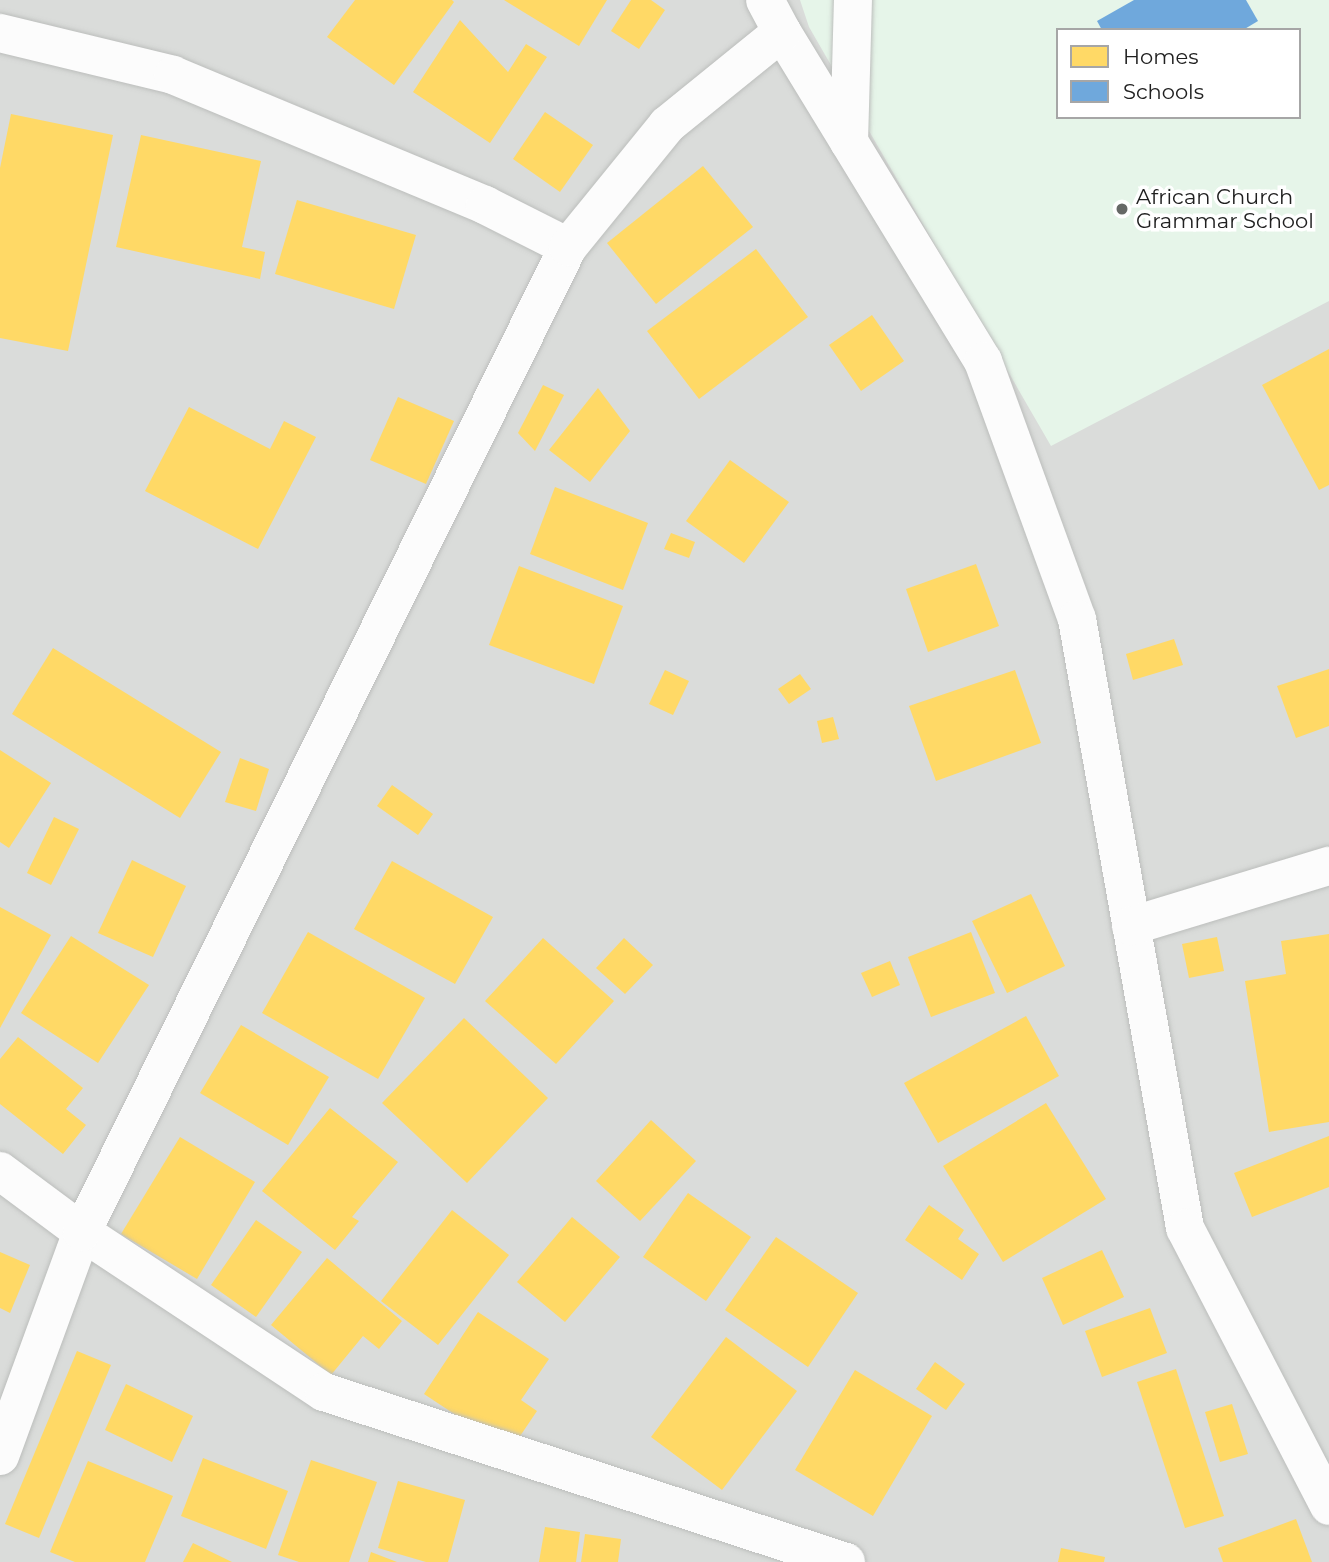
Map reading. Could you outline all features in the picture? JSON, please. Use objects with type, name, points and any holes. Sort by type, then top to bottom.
[{"type":"street","points":[[849,142],[853,0]]},
{"type":"street","points":[[0,1456],[82,1232],[568,247],[667,125],[773,16],[983,361],[1077,619],[1185,1228],[1329,1506]]},
{"type":"street","points":[[0,33],[173,75],[485,205],[568,247]]},
{"type":"street","points":[[1131,926],[1329,866]]},
{"type":"street","points":[[0,1171],[82,1232],[324,1392],[846,1562]]},
{"type":"shaded area","points":[[0,0],[1329,0],[1329,1562],[0,1562]]},
{"type":"shaded area","name":"African Church Grammar School","points":[[800,0],[1329,0],[1329,301],[1051,446],[809,27]]},
{"type":"building: Homes","points":[[355,0],[454,2],[394,85],[327,37]]},
{"type":"building: Homes","points":[[504,0],[607,0],[579,46]]},
{"type":"building: Homes","points":[[631,0],[651,0],[665,10],[639,49],[611,31]]},
{"type":"building: Homes","points":[[460,20],[508,72],[526,44],[547,57],[490,143],[413,92]]},
{"type":"building: Homes","points":[[545,112],[593,145],[560,192],[513,159]]},
{"type":"building: Homes","points":[[11,114],[113,135],[68,351],[0,338],[0,168]]},
{"type":"building: Homes","points":[[141,135],[261,161],[242,247],[265,252],[260,279],[116,247]]},
{"type":"building: Homes","points":[[703,166],[753,227],[656,304],[607,243]]},
{"type":"building: Homes","points":[[297,200],[416,235],[394,309],[275,274]]},
{"type":"building: Homes","points":[[756,249],[808,317],[699,399],[647,331]]},
{"type":"building: Homes","points":[[872,315],[904,361],[861,391],[829,345]]},
{"type":"building: Homes","points":[[1329,349],[1329,485],[1319,490],[1262,385]]},
{"type":"building: Homes","points":[[543,385],[564,395],[535,451],[518,433]]},
{"type":"building: Homes","points":[[598,388],[630,431],[590,482],[549,450]]},
{"type":"building: Homes","points":[[398,397],[454,421],[426,484],[370,460]]},
{"type":"building: Homes","points":[[189,407],[270,449],[284,421],[316,437],[258,549],[145,491]]},
{"type":"building: Homes","points":[[730,460],[789,502],[744,563],[686,521]]},
{"type":"building: Homes","points":[[555,487],[648,523],[623,590],[530,554]]},
{"type":"building: Homes","points":[[671,533],[695,542],[689,558],[664,549]]},
{"type":"building: Homes","points":[[976,564],[999,626],[928,652],[906,589]]},
{"type":"building: Homes","points":[[519,566],[623,606],[594,684],[489,645]]},
{"type":"building: Homes","points":[[1174,639],[1183,665],[1133,680],[1126,654]]},
{"type":"building: Homes","points":[[53,648],[221,752],[180,818],[12,714]]},
{"type":"building: Homes","points":[[1329,669],[1329,726],[1296,738],[1277,686]]},
{"type":"building: Homes","points":[[665,670],[689,681],[673,715],[649,704]]},
{"type":"building: Homes","points":[[1015,670],[1041,743],[936,781],[909,706]]},
{"type":"building: Homes","points":[[800,674],[811,689],[789,704],[778,689]]},
{"type":"building: Homes","points":[[833,717],[839,739],[822,743],[817,721]]},
{"type":"building: Homes","points":[[0,750],[51,783],[9,848],[0,842]]},
{"type":"building: Homes","points":[[240,758],[269,769],[256,811],[225,802]]},
{"type":"building: Homes","points":[[392,785],[433,814],[418,835],[377,806]]},
{"type":"building: Homes","points":[[54,817],[79,829],[51,885],[27,873]]},
{"type":"building: Homes","points":[[132,860],[186,886],[153,957],[98,933]]},
{"type":"building: Homes","points":[[392,861],[493,917],[455,984],[354,929]]},
{"type":"building: Homes","points":[[1031,894],[1065,966],[1007,993],[972,921]]},
{"type":"building: Homes","points":[[0,907],[51,935],[0,1028]]},
{"type":"building: Homes","points":[[308,932],[425,998],[378,1079],[262,1013]]},
{"type":"building: Homes","points":[[971,932],[995,993],[931,1017],[908,957]]},
{"type":"building: Homes","points":[[1329,934],[1329,1122],[1269,1132],[1245,981],[1286,974],[1281,941]]},
{"type":"building: Homes","points":[[71,936],[149,985],[98,1063],[21,1013]]},
{"type":"building: Homes","points":[[1217,937],[1224,971],[1189,978],[1182,944]]},
{"type":"building: Homes","points":[[543,938],[614,1001],[556,1064],[485,1001]]},
{"type":"building: Homes","points":[[624,938],[653,965],[625,994],[596,968]]},
{"type":"building: Homes","points":[[890,961],[900,985],[872,997],[861,973]]},
{"type":"building: Homes","points":[[1026,1016],[1059,1076],[938,1143],[904,1083]]},
{"type":"building: Homes","points":[[464,1018],[548,1098],[467,1183],[382,1103]]},
{"type":"building: Homes","points":[[241,1025],[329,1077],[288,1145],[200,1093]]},
{"type":"building: Homes","points":[[18,1037],[83,1088],[66,1109],[86,1125],[63,1154],[0,1104],[0,1059]]},
{"type":"building: Homes","points":[[1046,1103],[1106,1199],[1003,1262],[943,1166]]},
{"type":"building: Homes","points":[[330,1108],[398,1162],[352,1217],[359,1221],[335,1250],[262,1191]]},
{"type":"building: Homes","points":[[651,1120],[696,1161],[640,1221],[596,1181]]},
{"type":"building: Homes","points":[[1329,1136],[1329,1187],[1252,1217],[1234,1173]]},
{"type":"building: Homes","points":[[180,1137],[255,1182],[197,1279],[121,1234]]},
{"type":"building: Homes","points":[[688,1193],[751,1237],[706,1301],[643,1257]]},
{"type":"building: Homes","points":[[929,1205],[964,1230],[958,1239],[979,1254],[962,1280],[905,1240]]},
{"type":"building: Homes","points":[[452,1210],[509,1255],[438,1345],[381,1301]]},
{"type":"building: Homes","points":[[572,1217],[620,1257],[565,1322],[517,1282]]},
{"type":"building: Homes","points":[[256,1220],[302,1252],[256,1317],[211,1285]]},
{"type":"building: Homes","points":[[776,1237],[858,1293],[808,1367],[725,1310]]},
{"type":"building: Homes","points":[[1102,1250],[1124,1297],[1063,1325],[1042,1278]]},
{"type":"building: Homes","points":[[0,1252],[30,1265],[10,1313],[0,1308]]},
{"type":"building: Homes","points":[[327,1258],[402,1321],[379,1349],[363,1336],[331,1375],[271,1325]]},
{"type":"building: Homes","points":[[1150,1308],[1167,1353],[1102,1377],[1085,1331]]},
{"type":"building: Homes","points":[[478,1312],[549,1359],[521,1400],[537,1411],[510,1451],[424,1394]]},
{"type":"building: Homes","points":[[726,1337],[797,1391],[722,1490],[651,1437]]},
{"type":"building: Homes","points":[[77,1351],[111,1365],[39,1538],[5,1524]]},
{"type":"building: Homes","points":[[935,1362],[965,1384],[946,1410],[916,1389]]},
{"type":"building: Homes","points":[[1176,1369],[1224,1516],[1185,1528],[1137,1382]]},
{"type":"building: Homes","points":[[855,1370],[932,1416],[873,1516],[795,1470]]},
{"type":"building: Homes","points":[[126,1384],[193,1416],[172,1462],[105,1430]]},
{"type":"building: Homes","points":[[1232,1404],[1248,1454],[1220,1462],[1205,1412]]},
{"type":"building: Homes","points":[[203,1458],[288,1491],[266,1549],[181,1516]]},
{"type":"building: Homes","points":[[311,1460],[377,1482],[349,1562],[299,1562],[278,1555]]},
{"type":"building: Homes","points":[[88,1461],[173,1496],[145,1562],[75,1562],[50,1552]]},
{"type":"building: Homes","points":[[398,1481],[465,1500],[448,1562],[426,1562],[378,1548]]},
{"type":"building: Homes","points":[[1296,1519],[1312,1562],[1223,1562],[1218,1548]]},
{"type":"building: Homes","points":[[545,1527],[580,1532],[576,1562],[539,1562]]},
{"type":"building: Homes","points":[[585,1534],[621,1539],[618,1562],[581,1562]]},
{"type":"building: Homes","points":[[193,1543],[232,1562],[183,1562]]},
{"type":"building: Homes","points":[[1061,1548],[1105,1557],[1104,1562],[1058,1562]]},
{"type":"building: Homes","points":[[371,1552],[397,1562],[368,1562]]},
{"type":"building: Schools","points":[[1134,0],[1246,0],[1258,21],[1246,28],[1101,28],[1097,21]]},
{"type":"place","name":"African Church Grammar School","points":[[1122,209]]}]
